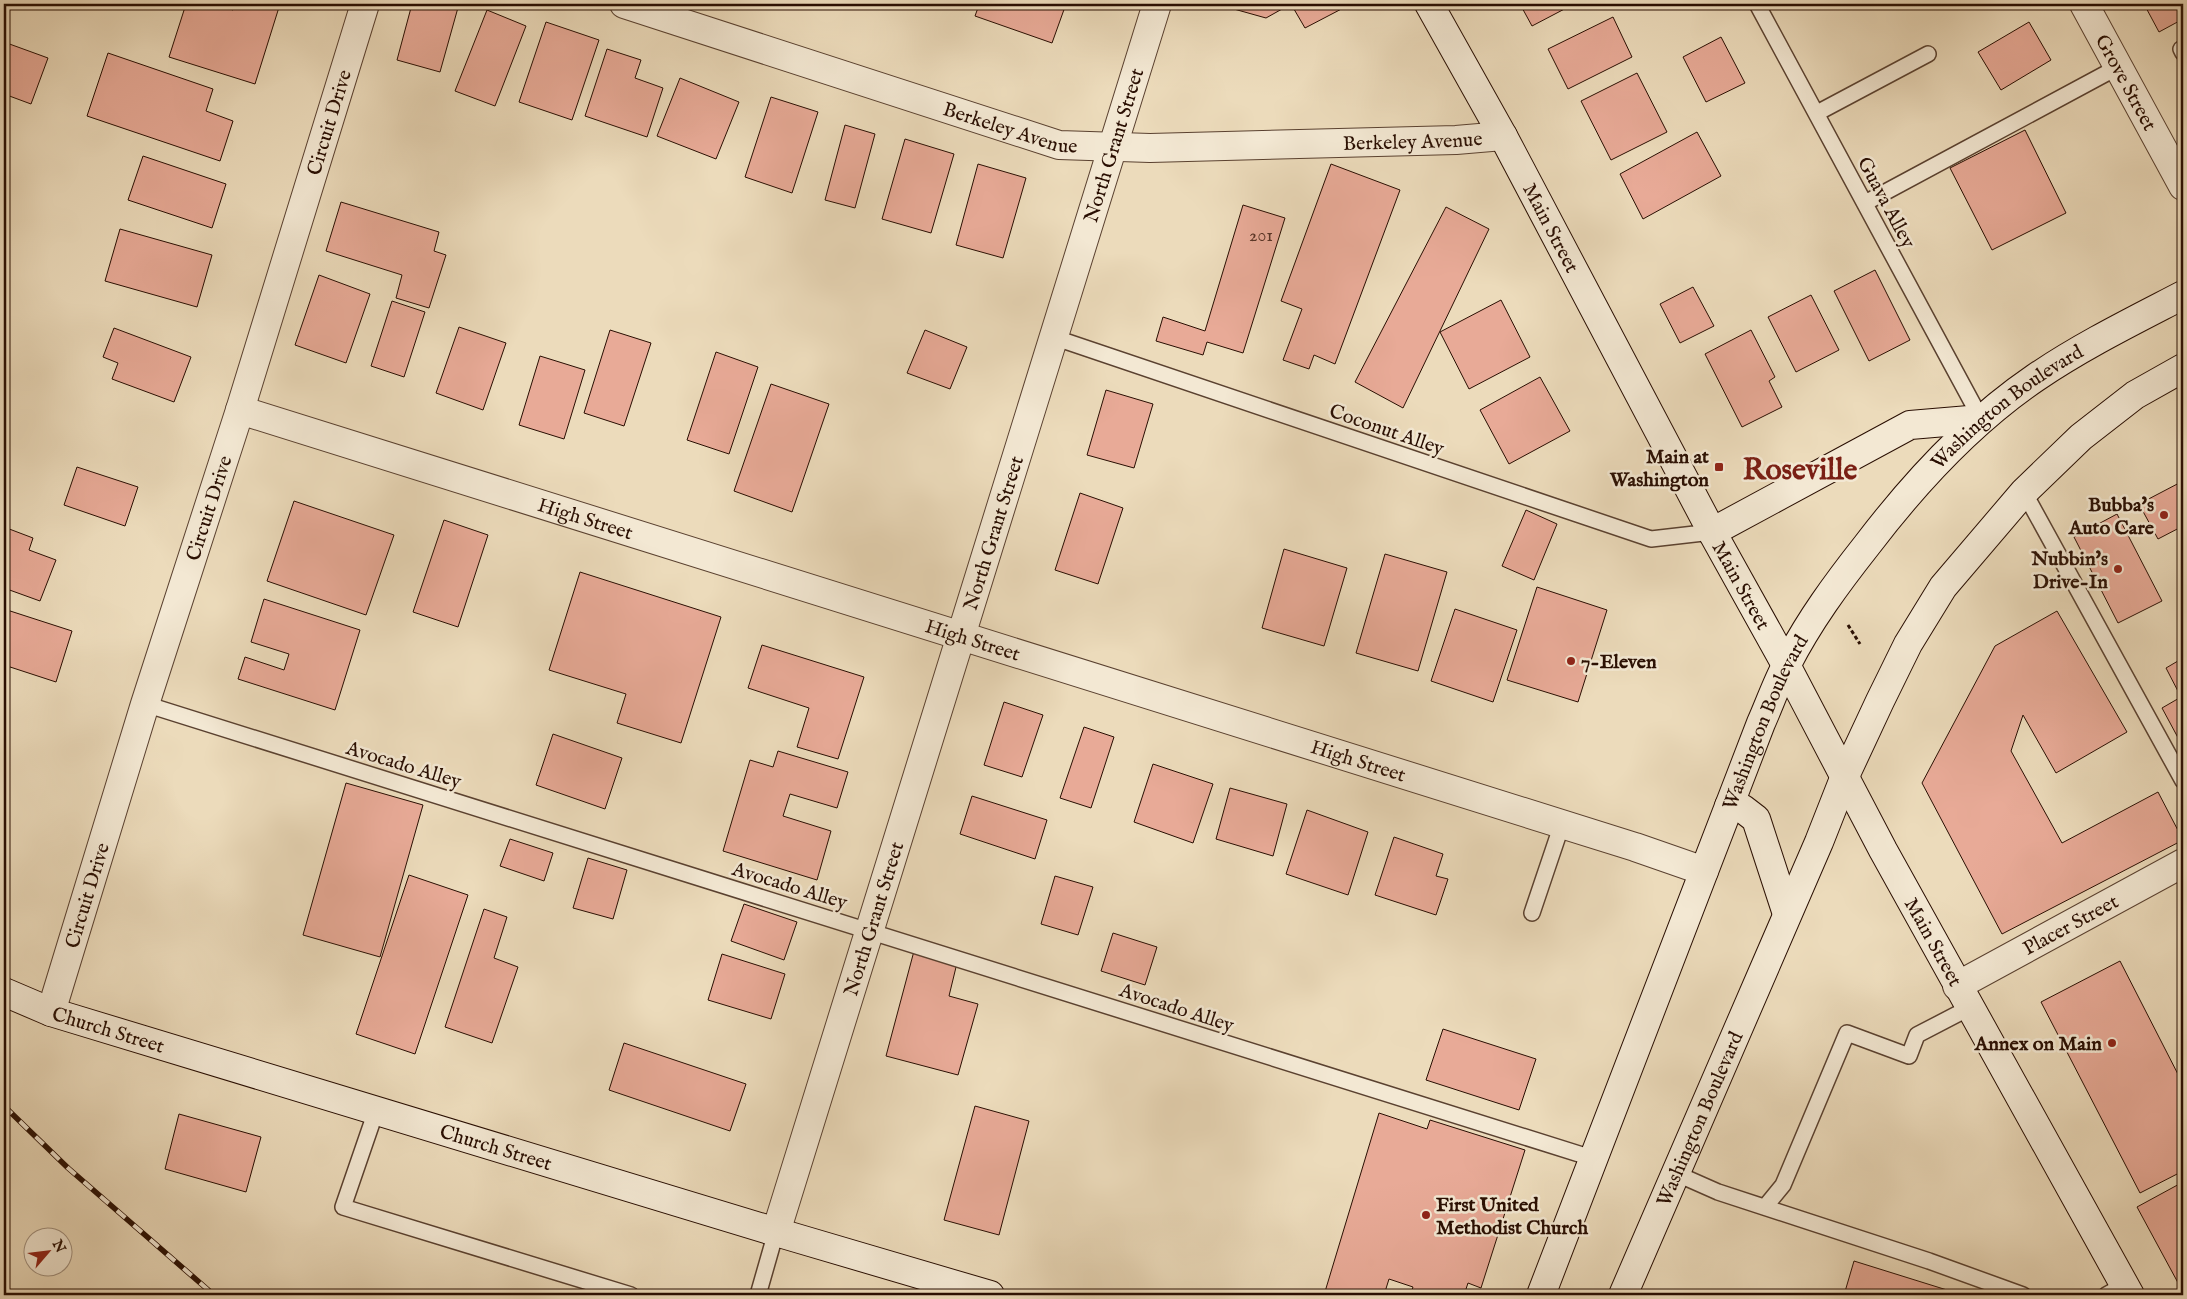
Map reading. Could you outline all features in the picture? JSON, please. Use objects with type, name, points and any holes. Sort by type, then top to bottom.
[{"type":"street","name":"Circuit Drive","points":[[50,1012],[145,704],[240,410],[365,4]]},
{"type":"street","name":"Berkeley Avenue","points":[[624,4],[1059,145],[1150,148],[1456,140],[1503,136]]},
{"type":"street","name":"North Grant Street","points":[[776,1232],[1157,4]]},
{"type":"street","name":"Main Street","points":[[1430,4],[1503,136],[1712,532],[1786,665],[1963,997],[2024,1100],[2120,1292]]},
{"type":"street","name":"Grove Street","points":[[2084,4],[2183,186]]},
{"type":"street","name":"Washington Boulevard","points":[[1541,1295],[1729,806],[1786,665],[1822,603],[1870,540],[1926,474],[1981,419],[2035,378],[2098,340],[2183,295]]},
{"type":"street","name":"Washington Boulevard","points":[[1623,1295],[1845,776],[1908,644],[1943,587],[2024,492],[2082,437],[2135,395],[2183,368]]},
{"type":"street","name":"High Street","points":[[240,410],[1562,824],[1704,871]]},
{"type":"street","points":[[1712,532],[1910,425],[1981,419]]},
{"type":"street","points":[[1729,806],[1743,809],[1754,815],[1787,914]]},
{"type":"street","name":"Placer Street","points":[[1963,997],[2183,863]]},
{"type":"street","name":"Church Street","points":[[4,992],[50,1012],[990,1295]]},
{"type":"lane","name":"Guava Alley","points":[[1757,4],[1981,419]]},
{"type":"lane","points":[[1817,113],[1928,54]]},
{"type":"lane","points":[[1866,203],[2118,66]]},
{"type":"lane","name":"Coconut Alley","points":[[1053,337],[1651,539],[1712,532]]},
{"type":"lane","points":[[2024,492],[2183,781]]},
{"type":"lane","name":"Avocado Alley","points":[[145,704],[870,930],[1594,1159]]},
{"type":"lane","points":[[1532,913],[1562,824]]},
{"type":"lane","points":[[1765,1207],[1783,1185],[1847,1033],[1909,1056],[1917,1035],[1963,997]]},
{"type":"lane","points":[[376,1111],[343,1207],[631,1295]]},
{"type":"lane","points":[[1676,1173],[1718,1192],[1929,1261],[2023,1295]]},
{"type":"lane","points":[[758,1295],[776,1232]]},
{"type":"path","points":[[1844,618],[1860,644]]},
{"type":"building","points":[[186,4],[214,4],[233,10],[234,4],[280,4],[255,84],[169,57]]},
{"type":"building","points":[[412,4],[459,4],[440,72],[397,60]]},
{"type":"building","points":[[977,4],[1066,4],[1052,43],[975,16],[979,5]]},
{"type":"building","points":[[1216,4],[1291,4],[1266,18]]},
{"type":"building","points":[[1291,4],[1351,4],[1305,28]]},
{"type":"building","points":[[1520,4],[1574,4],[1532,26]]},
{"type":"building","points":[[2144,4],[2183,4],[2183,19],[2159,32]]},
{"type":"building","points":[[487,10],[526,26],[495,106],[455,91]]},
{"type":"building","points":[[1613,17],[1632,57],[1568,89],[1548,49]]},
{"type":"building","points":[[546,22],[599,40],[572,120],[519,102]]},
{"type":"building","points":[[2029,22],[2051,60],[2001,90],[1978,52]]},
{"type":"building","points":[[1721,37],[1745,83],[1706,102],[1683,57]]},
{"type":"building","points":[[4,42],[48,58],[31,104],[4,94]]},
{"type":"building","points":[[607,49],[641,60],[635,78],[663,88],[647,137],[585,116]]},
{"type":"building","points":[[108,53],[213,89],[206,111],[233,121],[220,161],[87,116]]},
{"type":"building","points":[[1637,73],[1667,132],[1611,160],[1581,101]]},
{"type":"building","points":[[680,78],[739,102],[716,159],[657,136]]},
{"type":"building","points":[[771,97],[818,112],[792,193],[745,177]]},
{"type":"building","points":[[845,125],[875,134],[855,208],[825,200]]},
{"type":"building","points":[[2025,130],[2066,213],[1992,250],[1950,168]]},
{"type":"building","points":[[1697,132],[1721,176],[1643,219],[1620,174]]},
{"type":"building","points":[[905,139],[954,154],[931,233],[882,219]]},
{"type":"building","points":[[143,156],[226,184],[212,228],[128,200]]},
{"type":"building","points":[[978,164],[1026,178],[1003,258],[956,245]]},
{"type":"building","points":[[1331,164],[1400,190],[1335,364],[1314,355],[1309,369],[1283,360],[1302,309],[1281,301]]},
{"type":"building","points":[[341,202],[439,232],[434,251],[446,255],[429,308],[396,298],[402,275],[326,251]]},
{"type":"building","points":[[1243,205],[1285,218],[1243,353],[1207,342],[1203,355],[1156,341],[1163,317],[1205,331]]},
{"type":"building","points":[[1446,207],[1489,229],[1403,408],[1355,382]]},
{"type":"building","points":[[120,229],[212,255],[197,307],[105,281]]},
{"type":"building","points":[[1875,270],[1910,340],[1869,361],[1834,291]]},
{"type":"building","points":[[319,275],[370,294],[346,363],[295,345]]},
{"type":"building","points":[[1693,287],[1714,326],[1680,343],[1660,304]]},
{"type":"building","points":[[1811,295],[1839,350],[1796,372],[1768,317]]},
{"type":"building","points":[[1501,300],[1530,357],[1469,389],[1440,332]]},
{"type":"building","points":[[392,301],[425,312],[404,377],[371,366]]},
{"type":"building","points":[[459,327],[506,343],[483,410],[436,393]]},
{"type":"building","points":[[114,328],[191,357],[174,402],[112,379],[118,363],[103,357]]},
{"type":"building","points":[[610,330],[651,343],[624,426],[584,413]]},
{"type":"building","points":[[925,330],[967,347],[950,389],[907,373]]},
{"type":"building","points":[[1751,330],[1775,377],[1769,381],[1782,407],[1742,427],[1705,354]]},
{"type":"building","points":[[716,352],[758,367],[729,454],[687,440]]},
{"type":"building","points":[[540,356],[585,370],[564,439],[519,425]]},
{"type":"building","points":[[1540,377],[1570,431],[1509,464],[1480,410]]},
{"type":"building","points":[[771,384],[829,404],[792,512],[734,491]]},
{"type":"building","points":[[1106,390],[1153,404],[1134,468],[1087,455]]},
{"type":"building","points":[[77,467],[138,487],[125,526],[64,505]]},
{"type":"building","name":"Bubba's Auto Care","points":[[2183,481],[2183,526],[2158,539],[2139,504]]},
{"type":"building","points":[[1080,493],[1123,508],[1098,584],[1055,570]]},
{"type":"building","points":[[294,501],[394,535],[366,615],[267,581]]},
{"type":"building","points":[[1526,510],[1557,524],[1534,580],[1502,566]]},
{"type":"building","name":"Nubbin's Drive-In","points":[[2117,514],[2162,601],[2118,623],[2074,537]]},
{"type":"building","points":[[444,520],[488,535],[458,627],[413,612]]},
{"type":"building","points":[[4,527],[33,538],[29,550],[56,560],[40,601],[4,588]]},
{"type":"building","points":[[1284,549],[1347,568],[1324,646],[1262,628]]},
{"type":"building","points":[[1385,554],[1447,572],[1418,671],[1356,653]]},
{"type":"building","points":[[580,572],[721,617],[681,743],[617,723],[626,694],[549,670]]},
{"type":"building","points":[[1537,587],[1607,610],[1578,702],[1507,680]]},
{"type":"building","points":[[264,599],[360,630],[335,710],[238,679],[245,657],[284,670],[289,654],[251,642]]},
{"type":"building","points":[[4,609],[72,631],[56,682],[4,665]]},
{"type":"building","points":[[1455,609],[1517,630],[1493,702],[1431,681]]},
{"type":"building","points":[[2057,611],[2127,732],[2056,773],[2023,715],[2011,751],[2062,843],[2158,792],[2183,840],[2002,934],[1922,783],[1995,646]]},
{"type":"building","points":[[762,645],[864,677],[838,759],[797,747],[809,708],[748,688]]},
{"type":"building","points":[[2183,658],[2183,747],[2162,708],[2181,697],[2166,668]]},
{"type":"building","points":[[1004,702],[1043,715],[1022,777],[984,765]]},
{"type":"building","points":[[1084,727],[1114,737],[1091,808],[1060,798]]},
{"type":"building","points":[[553,734],[622,758],[605,809],[536,785]]},
{"type":"building","points":[[778,751],[848,772],[837,808],[790,794],[783,816],[831,831],[817,880],[723,851],[750,760],[773,767]]},
{"type":"building","points":[[1153,764],[1213,784],[1193,843],[1134,822]]},
{"type":"building","points":[[346,783],[423,805],[380,957],[303,935]]},
{"type":"building","points":[[1230,788],[1287,804],[1273,856],[1216,839]]},
{"type":"building","points":[[972,796],[1047,820],[1035,859],[960,834]]},
{"type":"building","points":[[1307,810],[1368,832],[1348,895],[1286,874]]},
{"type":"building","points":[[1394,837],[1443,854],[1436,876],[1448,879],[1436,915],[1375,895]]},
{"type":"building","points":[[510,839],[553,853],[544,881],[500,866]]},
{"type":"building","points":[[588,858],[627,870],[613,919],[573,908]]},
{"type":"building","points":[[409,875],[468,895],[415,1054],[356,1034]]},
{"type":"building","points":[[1055,876],[1093,887],[1078,935],[1041,924]]},
{"type":"building","points":[[744,904],[797,922],[784,960],[731,941]]},
{"type":"building","points":[[484,909],[507,917],[494,958],[518,967],[492,1043],[445,1027]]},
{"type":"building","points":[[1113,933],[1157,947],[1145,985],[1101,971]]},
{"type":"building","points":[[914,951],[957,963],[949,996],[978,1004],[958,1075],[886,1056]]},
{"type":"building","points":[[722,954],[785,974],[771,1019],[708,1000]]},
{"type":"building","name":"Annex on Main","points":[[2120,961],[2183,1084],[2183,1171],[2140,1193],[2041,1002]]},
{"type":"building","points":[[1443,1029],[1536,1059],[1519,1110],[1426,1080]]},
{"type":"building","points":[[624,1043],[746,1084],[730,1131],[609,1090]]},
{"type":"building","points":[[975,1106],[1029,1121],[999,1235],[944,1220]]},
{"type":"building","name":"First United Methodist Church","points":[[1379,1113],[1427,1129],[1430,1120],[1525,1150],[1481,1288],[1468,1283],[1464,1295],[1410,1295],[1413,1287],[1389,1279],[1384,1295],[1324,1295]]},
{"type":"building","points":[[179,1114],[261,1137],[246,1192],[165,1169]]},
{"type":"building","points":[[2183,1182],[2183,1292],[2137,1207]]},
{"type":"building","points":[[1854,1261],[1963,1295],[1844,1295]]},
{"type":"railway","points":[[4,1106],[68,1168],[214,1295]]},
{"type":"place","name":"Main at Washington","points":[[1719,467]]},
{"type":"place","name":"Bubba's Auto Care","points":[[2164,515]]},
{"type":"place","name":"Nubbin's Drive-In","points":[[2118,569]]},
{"type":"place","name":"7-Eleven","points":[[1571,661]]},
{"type":"place","name":"Annex on Main","points":[[2112,1043]]},
{"type":"place","name":"First United Methodist Church","points":[[1426,1215]]},
{"type":"district","name":"Roseville","points":[[1800,469]]}]
